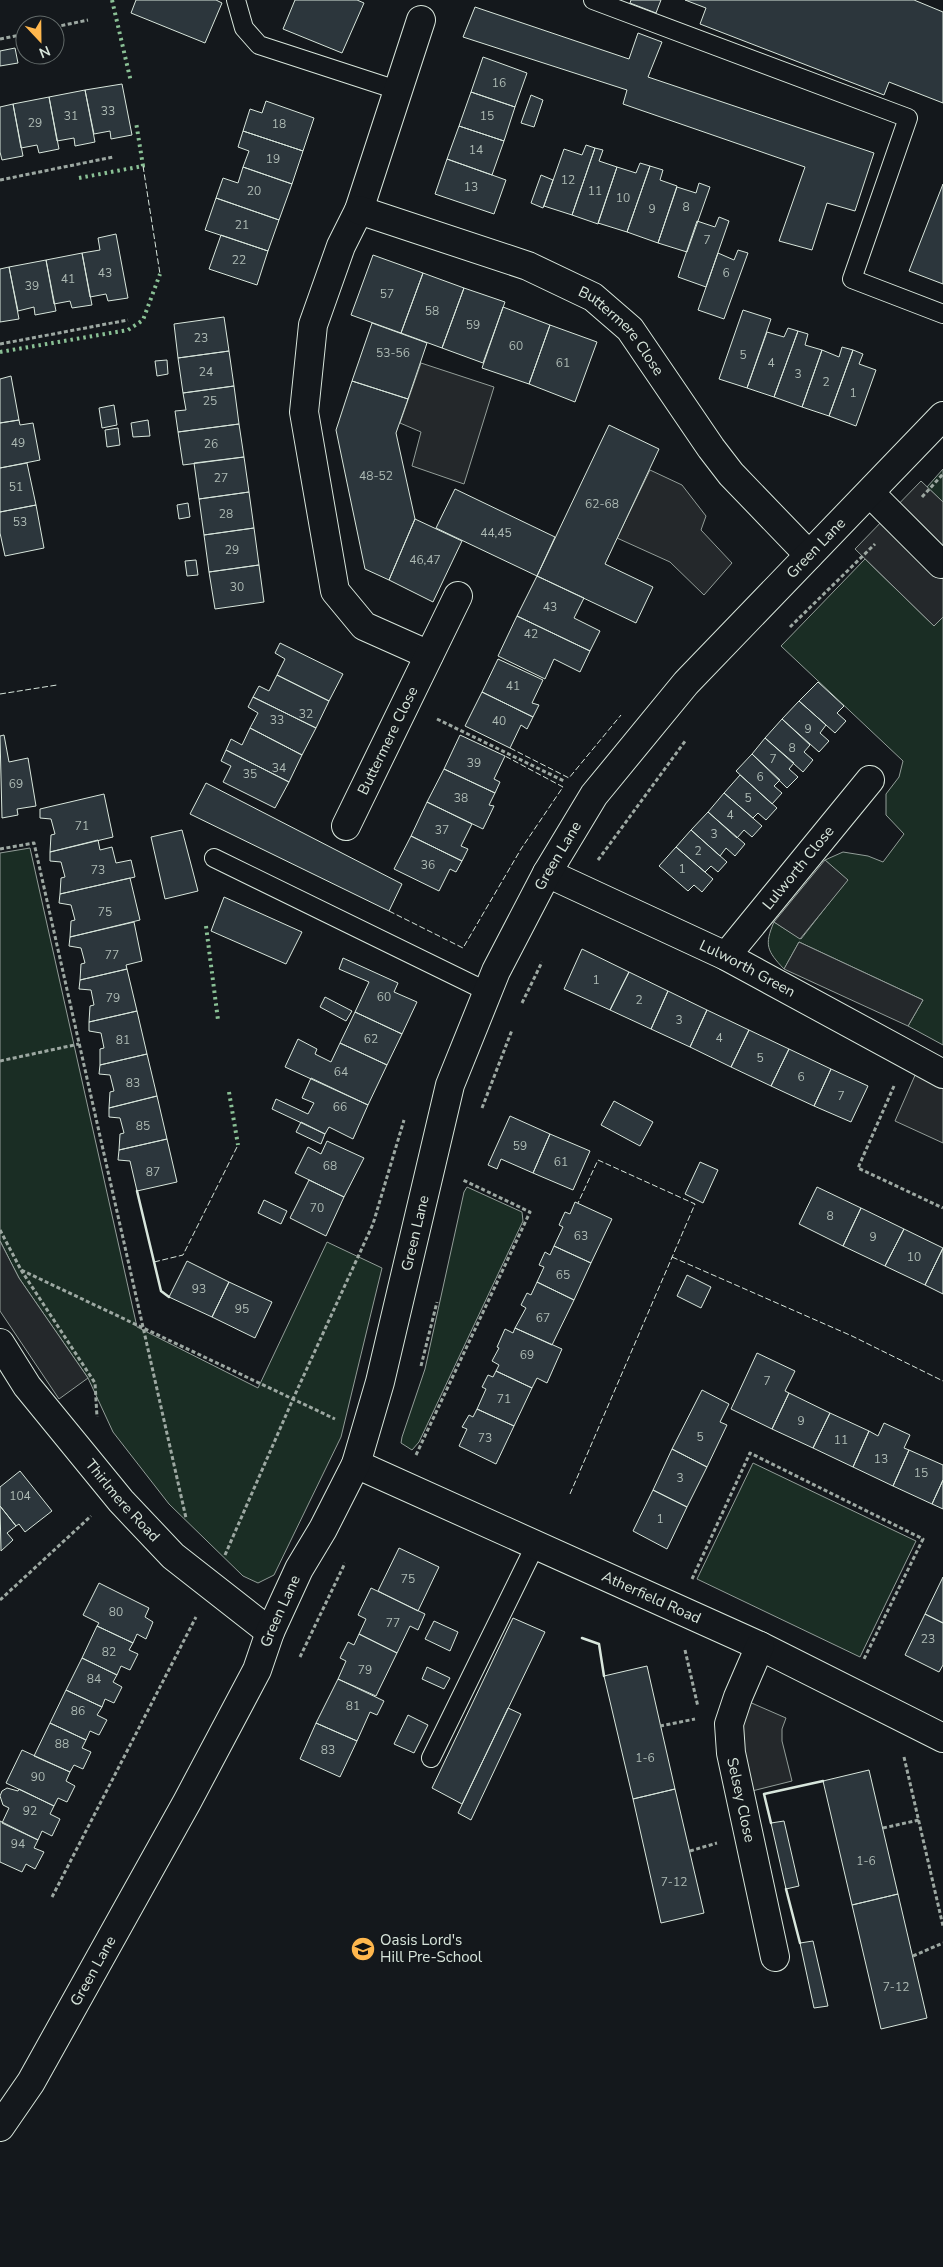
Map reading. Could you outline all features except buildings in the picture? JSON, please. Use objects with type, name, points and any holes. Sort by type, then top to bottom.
[{"type":"street","points":[[421,20],[359,210],[341,246],[313,325],[304,412],[335,591],[364,626],[429,654]]},
{"type":"street","name":"Buttermere Close","points":[[359,210],[528,266],[593,297],[630,329],[711,448],[732,474],[809,555]]},
{"type":"street","name":"Green Lane","points":[[0,2127],[31,2082],[187,1802],[257,1670],[270,1632],[299,1569],[323,1530],[356,1464],[380,1382],[450,1085],[496,970],[547,873],[594,795],[686,683],[943,416]]},
{"type":"street","points":[[870,493],[941,564]]},
{"type":"street","name":"Buttermere Close","points":[[346,826],[458,596]]},
{"type":"street","name":"Lulworth Close","points":[[726,956],[870,780]]},
{"type":"street","name":"Lulworth Green","points":[[547,873],[726,956],[943,1074]]},
{"type":"street","name":"Thirlmere Road","points":[[0,1343],[27,1386],[120,1501],[173,1556],[270,1632]]},
{"type":"street","name":"Atherfield Road","points":[[356,1464],[760,1646],[943,1738]]},
{"type":"street","name":"Selsey Close","points":[[760,1646],[728,1724],[731,1753],[775,1957]]},
{"type":"lane","points":[[236,0],[244,28],[259,45],[397,90]]},
{"type":"lane","points":[[593,0],[908,118],[852,279],[943,314]]},
{"type":"lane","points":[[214,858],[488,992]]},
{"type":"lane","points":[[431,1758],[536,1546]]},
{"type":"path","points":[[65,25],[88,20]]},
{"type":"path","points":[[0,39],[15,36]]},
{"type":"path","points":[[0,180],[113,157]]},
{"type":"path","points":[[0,344],[128,320]]},
{"type":"path","points":[[788,629],[935,485],[943,474]]},
{"type":"path","points":[[405,703],[594,795]]},
{"type":"path","points":[[580,889],[602,853],[691,734]]},
{"type":"path","points":[[0,849],[34,843],[187,1522]]},
{"type":"path","points":[[520,1009],[544,958]]},
{"type":"path","points":[[480,1114],[513,1027]]},
{"type":"path","points":[[0,1061],[80,1044]]},
{"type":"path","points":[[896,1082],[858,1168],[943,1208]]},
{"type":"path","points":[[52,1897],[211,1586],[293,1399],[373,1224],[406,1114]]},
{"type":"path","points":[[21,1270],[366,1433],[393,1442],[415,1459],[530,1212],[462,1179],[460,1189]]},
{"type":"path","points":[[0,1230],[21,1270],[95,1383],[97,1421]]},
{"type":"path","points":[[420,1368],[439,1293]]},
{"type":"path","points":[[688,1586],[750,1453],[923,1539],[860,1668]]},
{"type":"path","points":[[0,1600],[92,1516],[120,1501]]},
{"type":"path","points":[[296,1666],[346,1560]]},
{"type":"path","points":[[685,1649],[693,1653]]},
{"type":"path","points":[[911,1756],[903,1752],[943,1926]]},
{"type":"path","points":[[883,1828],[919,1820]]},
{"type":"path","points":[[912,1956],[943,1943]]},
{"type":"green space","points":[[943,469],[943,502],[927,487]]},
{"type":"green space","points":[[865,559],[934,626],[943,617],[943,1045],[908,1026],[923,1000],[799,942],[784,969],[771,952],[768,942],[774,922],[801,939],[847,880],[825,860],[843,852],[868,856],[883,862],[904,834],[886,815],[886,794],[899,777],[903,761],[781,646]]},
{"type":"green space","points":[[30,848],[137,1327],[258,1388],[327,1242],[382,1268],[341,1437],[274,1575],[258,1583],[243,1576],[169,1504],[113,1432],[88,1378],[19,1278],[0,1241],[0,853]]},
{"type":"green space","points":[[467,1187],[522,1212],[523,1221],[419,1442],[412,1450],[401,1443],[402,1437],[425,1369],[464,1192]]},
{"type":"green space","points":[[753,1463],[916,1541],[860,1657],[697,1579]]},
{"type":"shaded area","points":[[421,363],[494,387],[464,484],[412,466],[421,432],[400,423]]},
{"type":"shaded area","points":[[650,470],[682,485],[706,516],[701,530],[732,563],[704,595],[670,562],[617,538]]},
{"type":"shaded area","points":[[921,481],[943,502],[943,617],[934,626],[855,549]]},
{"type":"shaded area","points":[[825,860],[848,880],[800,939],[774,922]]},
{"type":"shaded area","points":[[799,942],[923,1000],[908,1026],[784,969]]},
{"type":"shaded area","points":[[916,1073],[943,1086],[943,1143],[895,1121]]},
{"type":"shaded area","points":[[0,1241],[19,1278],[88,1378],[59,1399],[0,1311]]},
{"type":"shaded area","points":[[747,1701],[786,1718],[782,1729],[782,1741],[792,1781],[752,1791],[740,1741]]},
{"type":"hedge","points":[[112,0],[131,82]]},
{"type":"hedge","points":[[79,178],[143,166],[136,122]]},
{"type":"hedge","points":[[0,352],[128,330],[143,320],[160,274]]},
{"type":"hedge","points":[[206,926],[218,1020]]},
{"type":"hedge","points":[[229,1092],[238,1145]]},
{"type":"fence","points":[[143,166],[160,274]]},
{"type":"fence","points":[[0,694],[57,685]]},
{"type":"fence","points":[[510,748],[569,778],[621,715]]},
{"type":"fence","points":[[389,911],[463,948],[521,849],[563,787],[505,756]]},
{"type":"fence","points":[[154,1262],[183,1255],[238,1145]]},
{"type":"fence","points":[[570,1494],[695,1204],[598,1160],[578,1203]]},
{"type":"fence","points":[[672,1257],[852,1336],[943,1381]]},
{"type":"wall","points":[[137,1191],[161,1291],[169,1297]]},
{"type":"wall","points":[[582,1638],[599,1644],[604,1676]]},
{"type":"wall","points":[[771,1823],[764,1794],[823,1781]]},
{"type":"wall","points":[[786,1889],[800,1943]]},
{"type":"place","name":"Oasis Lord's Hill Pre-School","points":[[363,1949]]}]
